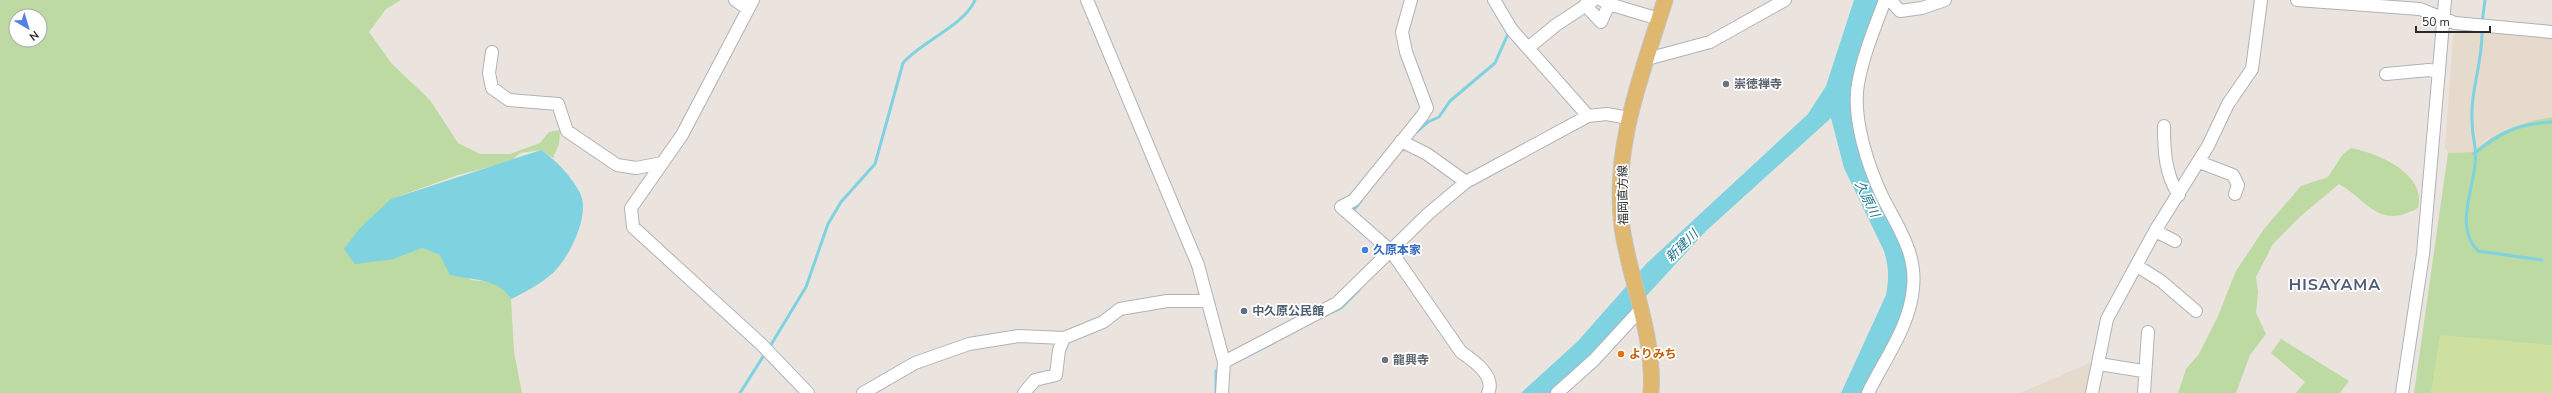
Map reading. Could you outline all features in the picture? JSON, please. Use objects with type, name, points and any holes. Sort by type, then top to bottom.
[{"type":"main road","name":"福岡直方線","points":[[1651,393],[1650,358],[1641,309],[1622,226],[1621,169],[1628,118],[1665,0]]},
{"type":"street","points":[[735,0],[751,4],[682,135],[631,208],[632,226],[761,344],[808,393]]},
{"type":"street","points":[[1087,0],[1198,265],[1206,301],[1224,362],[1222,393]]},
{"type":"street","points":[[1411,0],[1402,32],[1406,52],[1427,108],[1354,200],[1341,207],[1391,251],[1461,352],[1474,361],[1490,380],[1491,386],[1488,393]]},
{"type":"street","points":[[1494,0],[1512,30],[1588,116]]},
{"type":"street","points":[[1647,59],[1710,42],[1785,0]]},
{"type":"street","points":[[1868,393],[1898,336],[1910,308],[1914,287],[1912,261],[1901,229],[1870,170],[1858,114],[1858,84],[1885,0]]},
{"type":"street","points":[[1890,0],[1900,11],[1922,8],[1945,0]]},
{"type":"street","points":[[2092,393],[2107,319],[2155,231],[2179,195],[2198,162],[2228,104],[2252,69],[2261,0]]},
{"type":"street","points":[[2297,0],[2420,9],[2454,23],[2552,32]]},
{"type":"street","points":[[2402,393],[2423,254],[2445,0]]},
{"type":"street","points":[[1528,48],[1590,2],[1601,22],[1605,2],[1659,19]]},
{"type":"street","points":[[492,52],[489,73],[492,88],[509,100],[558,104],[567,131],[617,165],[636,168],[662,163]]},
{"type":"street","points":[[2386,74],[2428,70],[2439,72]]},
{"type":"street","points":[[1224,362],[1232,360],[1338,303],[1429,213],[1466,182],[1588,116],[1602,114],[1628,118]]},
{"type":"street","points":[[2164,126],[2165,157],[2174,189],[2179,195]]},
{"type":"street","points":[[1401,141],[1427,154],[1466,182]]},
{"type":"street","points":[[2198,162],[2233,175],[2238,185],[2235,194]]},
{"type":"street","points":[[2155,231],[2175,241]]},
{"type":"street","points":[[2137,266],[2161,281],[2196,311]]},
{"type":"street","points":[[863,393],[915,362],[969,344],[1019,336],[1064,338],[1103,322],[1120,309],[1167,301],[1206,301]]},
{"type":"street","points":[[1557,393],[1594,360],[1641,309]]},
{"type":"street","points":[[2144,393],[2144,371],[2148,332]]},
{"type":"street","points":[[1024,393],[1035,380],[1056,375],[1059,350],[1064,338]]},
{"type":"street","points":[[2099,364],[2144,371]]},
{"type":"shaded area","points":[[2459,28],[2552,38],[2552,117],[2506,129],[2486,140],[2474,152],[2448,153],[2445,148],[2453,37]]},
{"type":"shaded area","points":[[2094,361],[2086,393],[2020,393]]},
{"type":"green space","points":[[0,0],[401,0],[386,9],[369,32],[392,64],[430,100],[458,143],[480,154],[510,154],[540,143],[549,132],[560,130],[559,144],[553,158],[541,150],[520,153],[510,162],[458,175],[391,199],[394,259],[422,248],[440,255],[471,280],[493,282],[506,290],[511,299],[514,352],[522,393],[0,393]]},
{"type":"green space","points":[[2552,117],[2552,393],[2414,393],[2448,153],[2474,152],[2491,138],[2510,128]]},
{"type":"green space","points":[[2351,148],[2386,160],[2408,175],[2415,185],[2419,196],[2418,208],[2404,214],[2393,216],[2383,215],[2375,211],[2339,184],[2302,215],[2273,244],[2256,277],[2258,292],[2256,313],[2266,334],[2250,355],[2236,393],[2178,393],[2186,369],[2199,354],[2218,316],[2236,271],[2264,229],[2301,186],[2328,177],[2343,154]]},
{"type":"green space","points":[[2440,335],[2552,345],[2552,393],[2431,393]]},
{"type":"green space","points":[[2281,339],[2349,381],[2340,393],[2296,393],[2305,382],[2271,353]]},
{"type":"water","points":[[1854,0],[1880,0],[1856,68],[1850,94],[1850,105],[1858,141],[1896,230],[1905,257],[1908,277],[1908,286],[1905,299],[1896,327],[1864,393],[1841,393],[1886,295],[1888,268],[1884,251],[1844,168],[1831,118],[1706,231],[1626,318],[1552,393],[1521,393],[1578,341],[1646,264],[1808,114],[1826,86]]},
{"type":"water","points":[[541,150],[558,164],[573,181],[583,202],[583,212],[577,235],[566,257],[553,273],[533,288],[511,299],[506,292],[492,283],[450,275],[440,255],[422,248],[394,259],[355,264],[344,249],[360,228],[391,199]]},
{"type":"waterway","points":[[769,348],[806,287],[828,224],[841,202],[875,164],[903,63],[911,55],[962,18],[970,9],[975,0]]},
{"type":"waterway","points":[[2482,23],[2485,0]]},
{"type":"waterway","points":[[2482,29],[2480,55],[2472,104],[2475,160],[2467,214],[2467,228],[2470,240],[2478,251],[2542,260]]},
{"type":"waterway","points":[[1415,133],[1428,122],[1439,117],[1450,101],[1495,63],[1508,34],[1506,31]]},
{"type":"waterway","points":[[2474,154],[2483,146],[2510,130],[2529,125],[2552,122]]},
{"type":"waterway","points":[[1352,212],[1361,201]]},
{"type":"waterway","points":[[1322,317],[1341,308],[1359,290]]},
{"type":"waterway","points":[[1228,366],[1275,342]]},
{"type":"waterway","points":[[740,393],[766,352]]},
{"type":"waterway","points":[[1216,393],[1216,371],[1221,369]]},
{"type":"place","name":"崇徳禅寺","points":[[1726,84]]},
{"type":"place","name":"久原本家","points":[[1365,250]]},
{"type":"place","name":"中久原公民館","points":[[1244,311]]},
{"type":"place","name":"よりみち","points":[[1621,354]]},
{"type":"place","name":"龍興寺","points":[[1385,360]]},
{"type":"district","name":"HISAYAMA","points":[[2335,285]]},
{"type":"water label","name":"久原川","points":[[1867,199]]},
{"type":"water label","name":"新建川","points":[[1682,246]]}]
